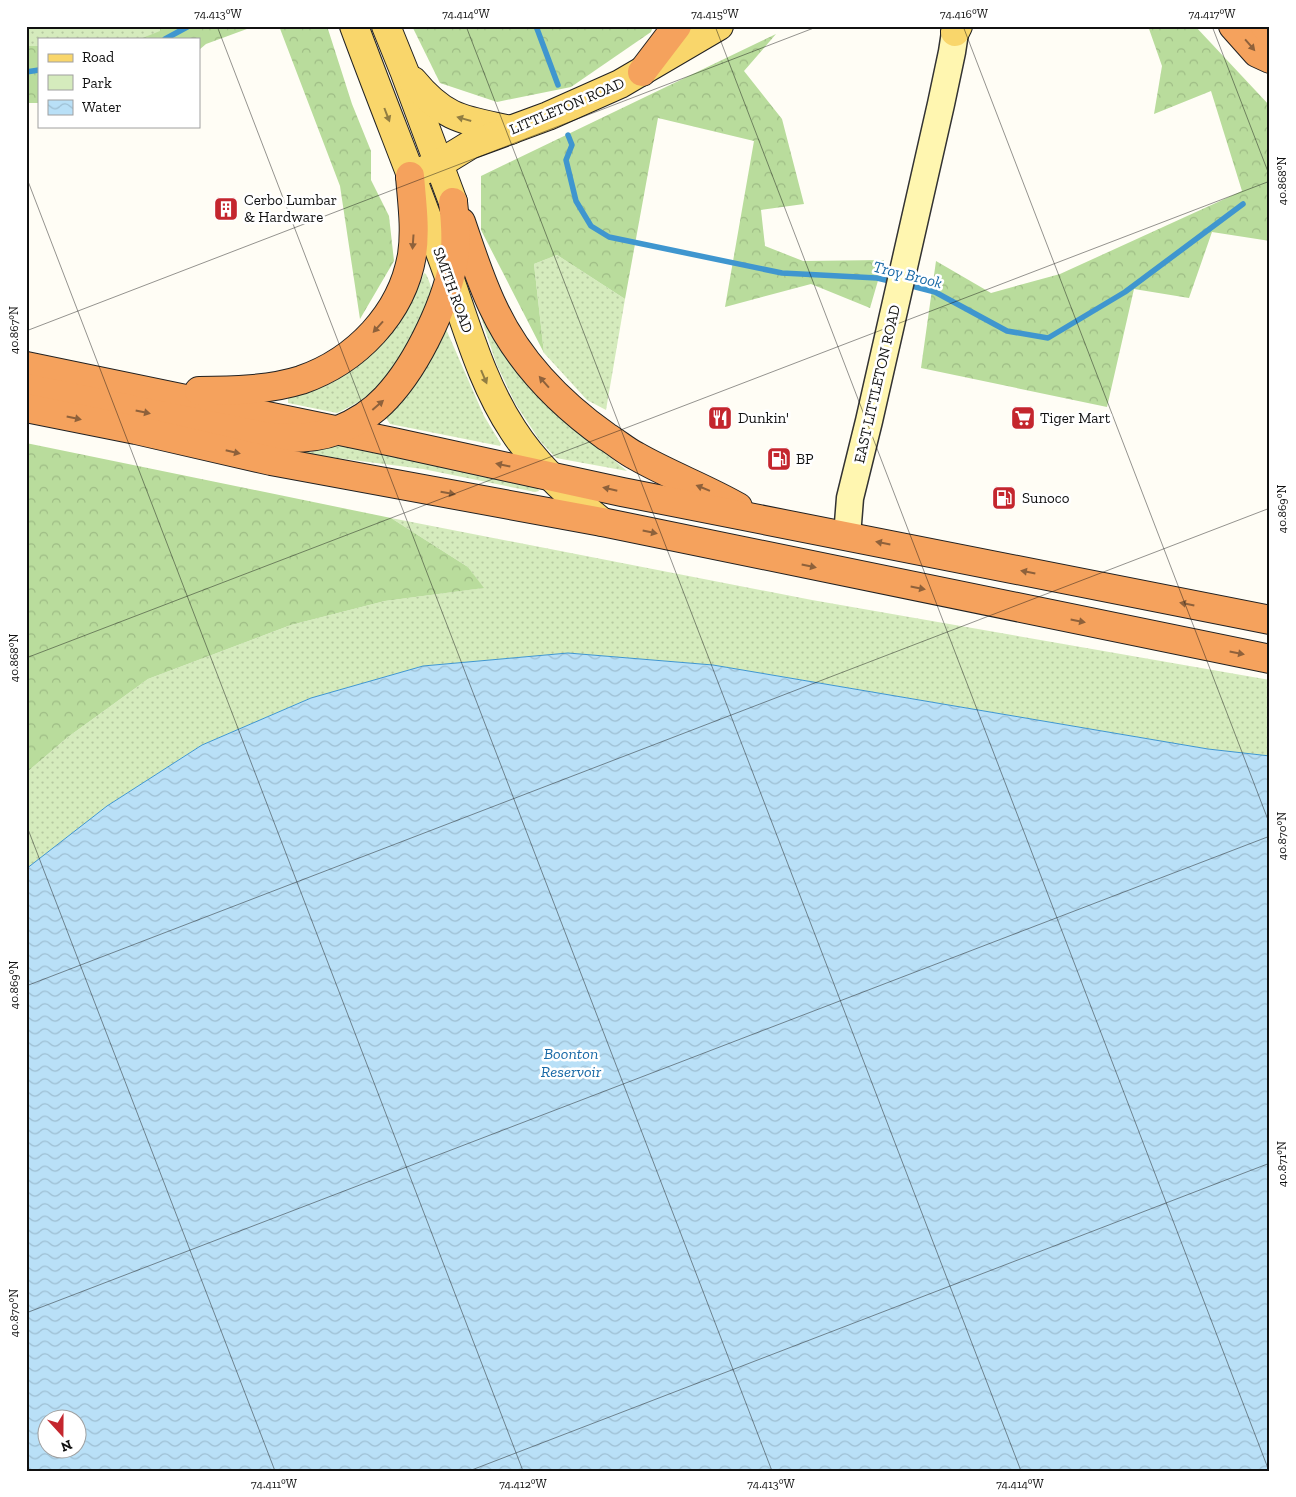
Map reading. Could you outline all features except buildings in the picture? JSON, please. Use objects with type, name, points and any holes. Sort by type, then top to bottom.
[{"type":"highway","points":[[642,72],[678,26]]},
{"type":"highway","points":[[1233,26],[1256,53],[1270,59]]},
{"type":"highway","points":[[1265,26],[1270,32]]},
{"type":"highway","points":[[152,392],[212,391],[274,386],[300,380],[323,371],[343,359],[368,338],[386,318],[404,286],[412,255],[413,237],[410,176]]},
{"type":"highway","points":[[26,388],[268,437],[303,438],[320,436],[337,430],[367,415],[386,398],[403,377],[419,350],[442,302],[449,277],[454,253],[456,228],[453,202]]},
{"type":"highway","points":[[453,202],[487,294],[500,321],[516,347],[554,394],[592,426],[633,455],[673,476],[710,491],[761,520]]},
{"type":"highway","points":[[26,366],[337,430],[622,492],[1270,620]]},
{"type":"highway","points":[[26,408],[270,461],[602,522],[1270,659]]},
{"type":"main road","name":"SMITH ROAD","points":[[354,26],[449,277],[478,363],[492,397],[530,454],[573,499],[602,522]]},
{"type":"main road","points":[[386,26],[406,73],[453,202]]},
{"type":"main road","name":"LITTLETON ROAD","points":[[410,176],[439,164],[470,145],[596,96],[642,72],[719,26]]},
{"type":"main road","points":[[406,73],[424,95],[440,109],[462,119],[511,130]]},
{"type":"street","name":"EAST LITTLETON ROAD","points":[[847,536],[850,498],[900,284],[956,28]]},
{"type":"green space","points":[[26,26],[193,26],[191,38],[38,38],[38,84],[26,84]]},
{"type":"green space","points":[[160,26],[255,26],[206,44],[200,49],[200,38],[142,38],[160,31]]},
{"type":"green space","points":[[279,26],[327,26],[352,104],[371,151],[371,180],[389,216],[394,261],[360,319],[340,186]]},
{"type":"green space","points":[[412,26],[653,26],[651,32],[571,87],[497,102],[440,83]]},
{"type":"green space","points":[[1148,26],[1195,26],[1270,106],[1270,241],[1212,232],[1189,298],[1134,289],[1107,407],[921,368],[936,261],[991,293],[1060,274],[1242,191],[1211,91],[1154,114],[1162,66]]},
{"type":"green space","points":[[776,34],[744,71],[782,119],[804,204],[761,210],[765,246],[803,261],[884,260],[870,308],[811,284],[725,307],[754,141],[658,118],[625,299],[557,255],[534,264],[544,353],[481,230],[481,176]]},
{"type":"green space","points":[[26,46],[38,46],[38,103],[26,103]]},
{"type":"green space","points":[[557,255],[625,299],[606,410],[587,400],[544,353],[534,264]]},
{"type":"green space","points":[[424,273],[429,280],[431,290],[423,318],[396,363],[376,388],[360,401],[337,413],[288,403],[288,398],[320,388],[342,377],[358,366],[386,340],[408,308]]},
{"type":"green space","points":[[481,310],[498,344],[528,386],[627,471],[556,458],[540,441],[515,403],[496,363],[479,311]]},
{"type":"green space","points":[[445,329],[484,416],[501,444],[500,446],[390,424],[386,418],[418,378]]},
{"type":"green space","points":[[26,443],[391,518],[468,567],[484,588],[385,601],[291,625],[148,679],[68,737],[26,773]]},
{"type":"green space","points":[[345,443],[531,482],[539,491],[535,492],[423,469],[290,452],[311,452]]},
{"type":"green space","points":[[391,518],[812,600],[1270,680],[1270,756],[1208,749],[713,665],[568,653],[423,666],[311,698],[202,745],[107,806],[26,869],[26,773],[68,737],[148,679],[291,625],[385,601],[483,588],[468,567]]},
{"type":"water","name":"Boonton Reservoir","points":[[568,653],[713,665],[1208,749],[1270,756],[1270,1471],[26,1471],[26,869],[107,806],[202,745],[311,698],[423,666]]},
{"type":"waterway","name":"Troy Brook","points":[[167,38],[189,26]]},
{"type":"waterway","name":"Troy Brook","points":[[536,26],[558,85]]},
{"type":"waterway","name":"Troy Brook","points":[[26,72],[38,70]]},
{"type":"waterway","name":"Troy Brook","points":[[568,135],[572,145],[566,160],[576,201],[591,226],[609,237],[782,273],[877,278],[894,282]]},
{"type":"waterway","name":"Troy Brook","points":[[908,285],[935,292],[1007,331],[1048,338],[1125,292],[1243,204]]},
{"type":"place","name":"Cerbo Lumbar & Hardware","points":[[226,209]]},
{"type":"place","name":"Dunkin'","points":[[720,418]]},
{"type":"place","name":"Tiger Mart","points":[[1023,418]]},
{"type":"place","name":"BP","points":[[779,459]]},
{"type":"place","name":"Sunoco","points":[[1004,498]]}]
